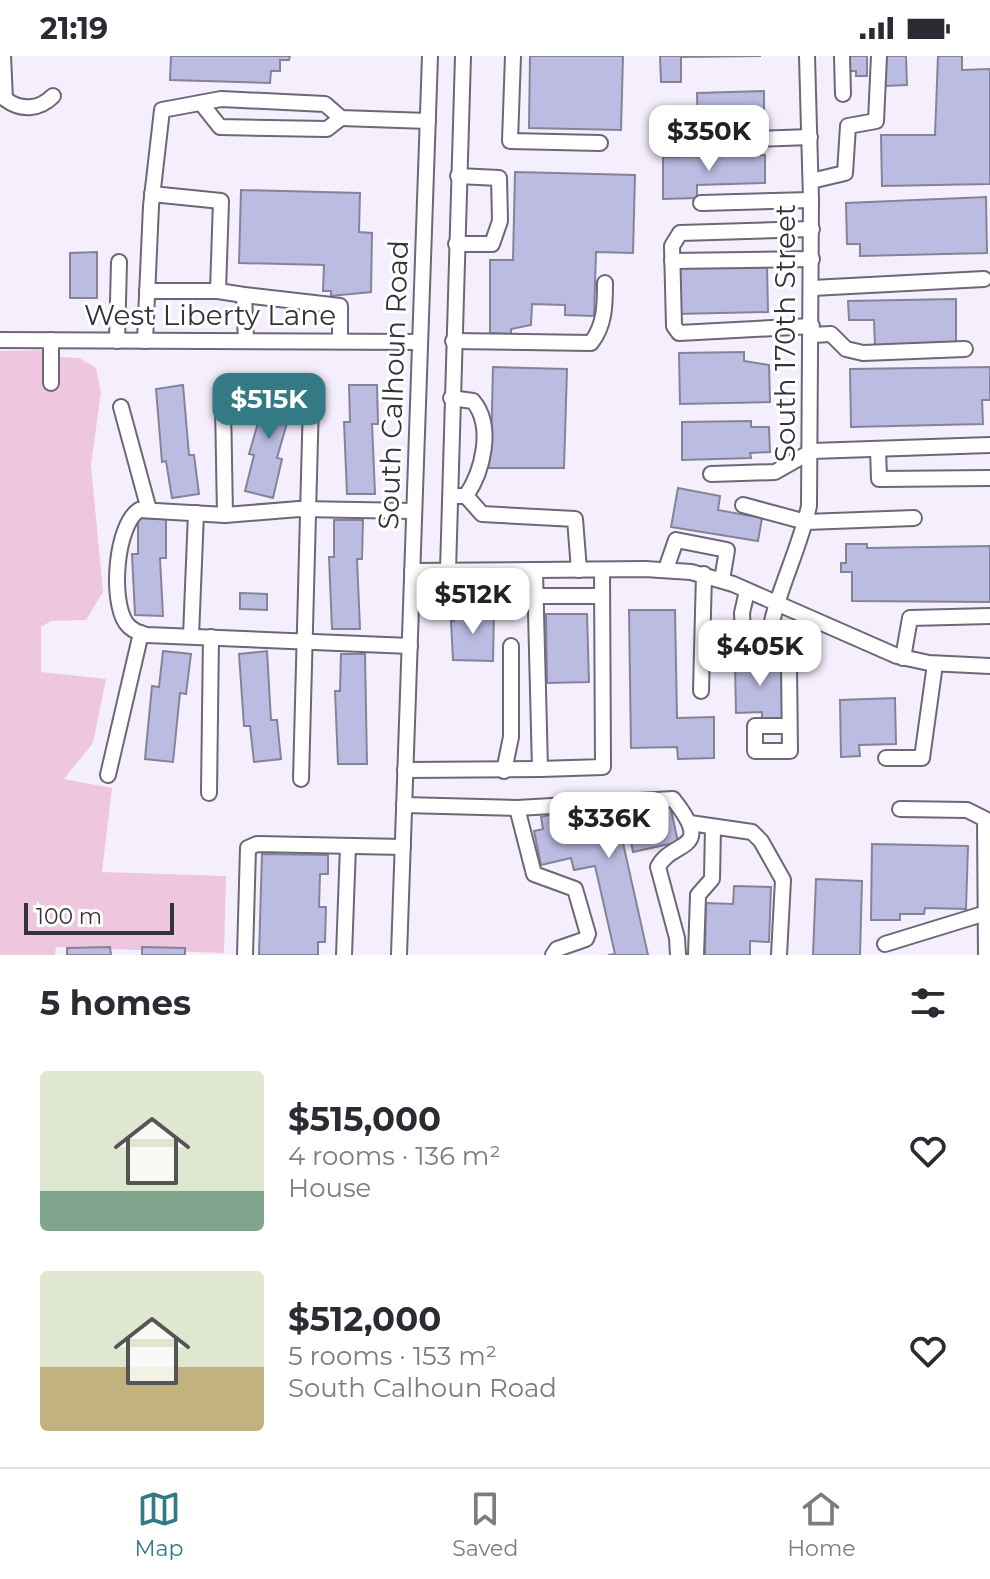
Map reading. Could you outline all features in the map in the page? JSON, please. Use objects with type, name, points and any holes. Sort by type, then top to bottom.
[{"type":"street","points":[[3,56],[5,99],[22,108],[45,104],[53,96]]},
{"type":"street","name":"South Calhoun Road","points":[[399,955],[430,56]]},
{"type":"street","points":[[448,571],[463,56]]},
{"type":"street","points":[[513,56],[510,141],[600,143]]},
{"type":"street","name":"South 170th Street","points":[[769,635],[775,603],[801,545],[812,451],[812,229],[807,56]]},
{"type":"street","points":[[842,56],[843,94]]},
{"type":"street","points":[[811,181],[845,173],[846,129],[850,124],[878,118],[879,56]]},
{"type":"street","points":[[145,341],[152,194],[162,110],[221,99],[325,104],[341,118],[428,121]]},
{"type":"street","points":[[201,103],[220,127],[327,129],[341,118]]},
{"type":"street","points":[[694,141],[810,137]]},
{"type":"street","points":[[456,244],[492,244],[500,221],[499,178],[458,176]]},
{"type":"street","points":[[152,194],[221,201],[218,291]]},
{"type":"street","points":[[701,203],[811,200]]},
{"type":"street","points":[[812,229],[680,233],[672,240],[674,326],[679,333],[812,330],[831,334],[846,349],[863,353],[965,349]]},
{"type":"street","points":[[672,261],[812,259]]},
{"type":"street","points":[[117,341],[119,262]]},
{"type":"street","points":[[812,288],[984,279]]},
{"type":"street","points":[[453,341],[591,343],[601,327],[605,283]]},
{"type":"street","points":[[147,291],[218,291],[340,306],[340,341]]},
{"type":"street","points":[[244,295],[246,341]]},
{"type":"street","name":"West Liberty Lane","points":[[0,340],[420,342]]},
{"type":"street","points":[[51,340],[51,383]]},
{"type":"street","points":[[451,398],[473,401],[482,412],[482,469],[466,496]]},
{"type":"street","points":[[301,779],[311,401]]},
{"type":"street","points":[[223,404],[225,515]]},
{"type":"street","points":[[121,407],[149,510]]},
{"type":"street","points":[[711,474],[775,472],[812,451],[990,445]]},
{"type":"street","points":[[878,449],[879,479],[990,478]]},
{"type":"street","points":[[448,498],[466,496]]},
{"type":"street","points":[[466,496],[482,514],[575,519],[579,570]]},
{"type":"street","points":[[743,505],[806,522],[914,518]]},
{"type":"street","points":[[410,646],[141,633],[127,625],[122,616],[118,578],[122,532],[128,519],[139,510],[225,515],[306,509],[414,511]]},
{"type":"street","points":[[191,636],[196,513]]},
{"type":"street","points":[[666,569],[676,540],[727,550],[722,580]]},
{"type":"street","points":[[412,571],[666,569],[704,574],[903,658],[935,664],[990,666]]},
{"type":"street","points":[[405,770],[504,771],[603,767],[602,570]]},
{"type":"street","points":[[535,572],[540,769]]},
{"type":"street","points":[[701,691],[704,574]]},
{"type":"street","points":[[747,591],[742,613],[743,635],[769,635],[788,657],[789,726]]},
{"type":"street","points":[[536,596],[602,596]]},
{"type":"street","points":[[903,658],[910,618],[990,616]]},
{"type":"street","points":[[108,775],[141,633]]},
{"type":"street","points":[[209,793],[211,637]]},
{"type":"street","points":[[504,771],[511,737],[511,646]]},
{"type":"street","points":[[886,758],[922,758],[935,664]]},
{"type":"street","points":[[404,805],[517,808],[670,797],[690,823],[690,838],[686,847],[658,864],[677,938],[678,955]]},
{"type":"street","points":[[517,808],[535,877],[575,889],[588,934],[586,939],[557,949],[553,955]]},
{"type":"street","points":[[900,809],[967,810],[985,819],[986,955]]},
{"type":"street","points":[[690,823],[757,836],[783,880],[779,955]]},
{"type":"street","points":[[696,955],[698,895],[712,879],[713,827]]},
{"type":"street","points":[[245,955],[248,848],[257,844],[403,847]]},
{"type":"street","points":[[344,955],[348,846]]},
{"type":"street","points":[[885,944],[986,913]]},
{"type":"shaded area","points":[[44,350],[44,356],[79,358],[96,368],[101,392],[91,465],[103,592],[86,620],[51,621],[41,627],[41,672],[106,679],[93,743],[64,779],[112,788],[102,872],[226,876],[224,953],[56,947],[55,955],[0,955],[0,351]]},
{"type":"building","points":[[171,56],[290,56],[289,60],[280,60],[280,71],[271,71],[270,83],[170,80]]},
{"type":"building","points":[[530,56],[623,56],[621,130],[529,128]]},
{"type":"building","points":[[660,56],[761,56],[681,57],[681,82],[661,82]]},
{"type":"building","points":[[847,56],[867,56],[867,76],[856,76],[856,71],[847,71]]},
{"type":"building","points":[[884,56],[906,56],[907,85],[884,86]]},
{"type":"building","points":[[938,56],[962,56],[962,70],[990,69],[990,184],[882,186],[881,135],[935,135]]},
{"type":"building","points":[[764,91],[764,125],[718,126],[718,134],[698,135],[697,93]]},
{"type":"building","points":[[765,155],[765,183],[697,185],[697,198],[663,199],[663,157]]},
{"type":"building","points":[[515,172],[635,175],[633,253],[596,252],[594,316],[565,315],[565,305],[532,304],[531,325],[511,329],[511,334],[490,333],[490,260],[513,260]]},
{"type":"building","points":[[241,190],[360,193],[359,232],[372,233],[371,292],[331,296],[331,291],[323,291],[324,265],[239,263]]},
{"type":"building","points":[[986,197],[987,253],[860,256],[860,244],[847,244],[846,203]]},
{"type":"building","points":[[97,252],[97,298],[70,298],[70,253]]},
{"type":"building","points":[[767,266],[768,312],[676,314],[675,268]]},
{"type":"building","points":[[956,299],[956,345],[875,347],[874,320],[849,320],[848,301]]},
{"type":"building","points":[[744,352],[744,361],[769,365],[770,402],[680,404],[679,353]]},
{"type":"building","points":[[493,367],[567,369],[564,468],[485,468],[485,449],[491,449]]},
{"type":"building","points":[[990,367],[990,400],[982,400],[983,424],[851,427],[850,369]]},
{"type":"building","points":[[183,385],[189,455],[194,455],[199,494],[172,498],[166,461],[162,462],[156,389]]},
{"type":"building","points":[[269,385],[296,391],[277,458],[282,459],[273,498],[245,491],[254,455],[249,454]]},
{"type":"building","points":[[349,385],[377,385],[378,424],[372,424],[375,494],[347,494],[344,422],[350,422]]},
{"type":"building","points":[[751,421],[751,427],[769,427],[770,452],[750,453],[751,458],[682,460],[682,422]]},
{"type":"building","points":[[678,488],[720,496],[718,510],[762,518],[758,541],[671,527]]},
{"type":"building","points":[[138,518],[166,519],[166,558],[160,558],[163,616],[135,615],[132,554],[138,554]]},
{"type":"building","points":[[334,520],[363,520],[362,559],[357,559],[360,629],[332,629],[329,557],[334,557]]},
{"type":"building","points":[[846,544],[867,544],[867,548],[990,546],[990,602],[852,601],[852,572],[841,572],[841,563],[846,563]]},
{"type":"building","points":[[240,593],[267,594],[267,610],[240,609]]},
{"type":"building","points":[[629,610],[675,610],[677,718],[714,717],[714,758],[678,759],[677,747],[631,748]]},
{"type":"building","points":[[454,612],[494,612],[493,661],[453,660],[451,621],[454,621]]},
{"type":"building","points":[[546,614],[587,614],[589,682],[547,683]]},
{"type":"building","points":[[163,651],[191,654],[186,694],[180,693],[173,762],[145,759],[152,686],[159,687]]},
{"type":"building","points":[[267,651],[271,720],[277,720],[281,759],[254,762],[250,726],[244,726],[239,654]]},
{"type":"building","points":[[341,654],[365,654],[367,764],[338,764],[335,691],[340,691]]},
{"type":"building","points":[[748,656],[770,656],[770,664],[783,663],[784,720],[762,721],[762,712],[736,713],[735,663],[748,663]]},
{"type":"building","points":[[895,698],[896,744],[859,745],[860,756],[841,757],[840,700]]},
{"type":"building","points":[[670,805],[678,842],[633,852],[631,842],[623,843],[648,955],[608,955],[615,954],[595,866],[574,870],[571,858],[541,865],[534,831],[543,829],[541,817],[566,811],[568,821],[623,808],[624,815]]},
{"type":"building","points":[[872,844],[968,846],[966,909],[925,908],[924,914],[900,914],[900,920],[871,920]]},
{"type":"building","points":[[262,854],[328,855],[328,874],[320,874],[319,907],[326,907],[325,942],[318,942],[318,955],[259,955]]},
{"type":"building","points":[[816,879],[862,881],[860,955],[813,955]]},
{"type":"building","points":[[734,886],[771,887],[769,942],[750,941],[750,955],[705,955],[706,903],[733,904]]},
{"type":"building","points":[[110,947],[111,955],[67,955],[67,948]]},
{"type":"building","points":[[142,947],[185,948],[185,955],[142,955]]}]
